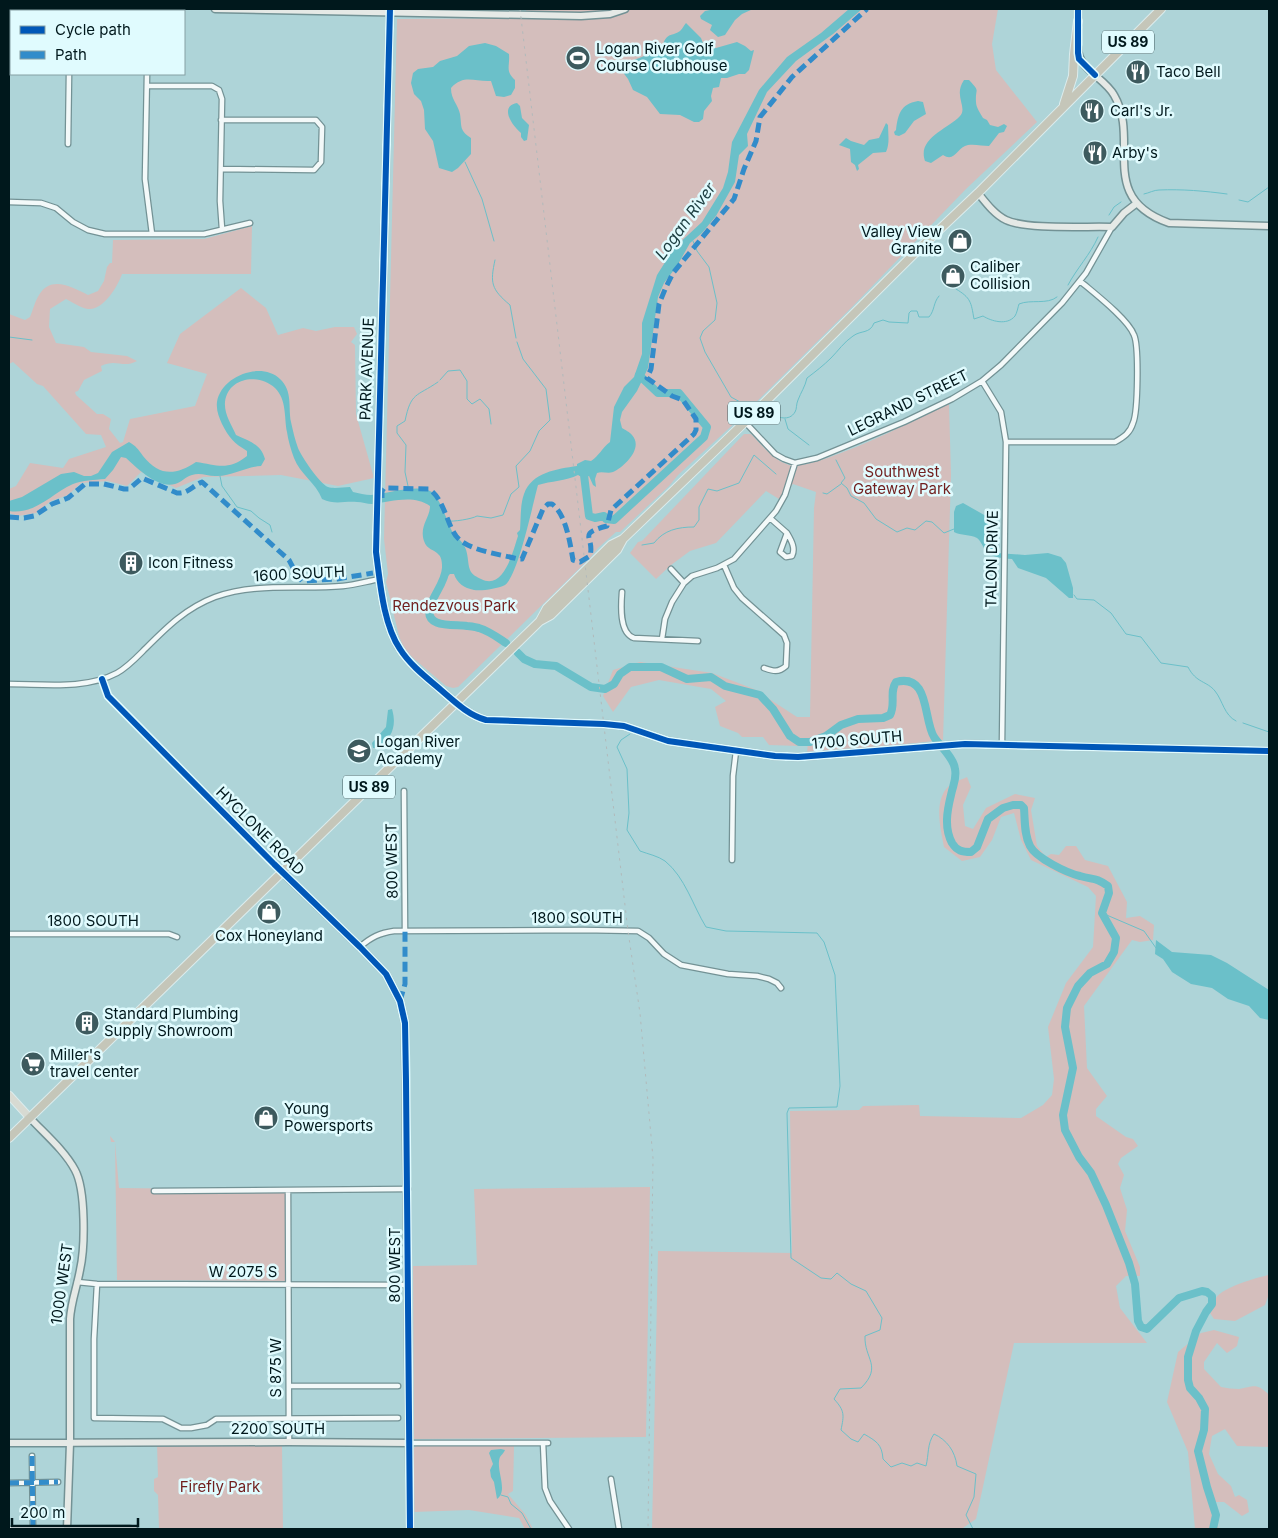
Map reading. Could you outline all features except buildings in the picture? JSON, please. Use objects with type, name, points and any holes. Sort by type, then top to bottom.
[{"type":"highway","name":"US 89","points":[[9,1138],[540,621],[551,616],[617,550],[623,539],[978,193],[1161,9]]},
{"type":"highway","points":[[1063,108],[1072,84],[1078,21]]},
{"type":"main road","name":"1000 WEST","points":[[9,1095],[30,1118]]},
{"type":"street","points":[[214,9],[390,10],[581,16],[610,14],[625,9]]},
{"type":"street","points":[[1078,9],[1079,59],[1113,93],[1118,104],[1123,130],[1125,178],[1129,191],[1137,203],[1155,218],[1169,223],[1269,226]]},
{"type":"street","name":"PARK AVENUE","points":[[390,10],[376,493],[376,552],[393,638],[401,651],[456,703]]},
{"type":"street","points":[[68,144],[69,75]]},
{"type":"street","points":[[147,75],[145,179],[152,234]]},
{"type":"street","points":[[147,86],[212,86],[219,90],[222,99],[220,168],[222,229]]},
{"type":"street","points":[[220,168],[314,170],[321,162],[322,127],[316,120],[222,120]]},
{"type":"street","points":[[978,193],[996,213],[1006,220],[1018,224],[1112,227]]},
{"type":"street","points":[[9,202],[41,203],[56,208],[88,230],[105,234],[204,234],[250,223]]},
{"type":"street","name":"LEGRAND STREET","points":[[795,463],[817,458],[904,422],[952,399],[982,381],[1001,365],[1062,303],[1080,281],[1112,227],[1124,213],[1137,203]]},
{"type":"street","points":[[1006,442],[1115,442],[1124,437],[1134,422],[1137,351],[1134,335],[1128,324],[1080,281]]},
{"type":"street","name":"TALON DRIVE","points":[[982,381],[1001,412],[1006,442],[1002,744]]},
{"type":"street","points":[[662,639],[664,619],[684,583],[692,576],[724,565],[734,559],[782,502],[795,463],[784,460],[775,454],[745,422]]},
{"type":"street","points":[[770,518],[787,534],[793,545],[792,556],[786,557],[780,552],[787,534]]},
{"type":"street","points":[[782,545],[793,545]]},
{"type":"street","points":[[724,565],[734,588],[742,598],[779,629],[787,643],[786,666],[774,672],[764,668]]},
{"type":"street","points":[[671,569],[684,583]]},
{"type":"street","name":"1600 SOUTH","points":[[9,684],[80,683],[102,679],[131,663],[181,615],[193,607],[214,598],[247,590],[344,586],[380,579]]},
{"type":"street","points":[[622,592],[621,602],[625,631],[628,636],[634,638],[698,641]]},
{"type":"street","name":"HYCLONE ROAD","points":[[102,679],[108,696],[386,974],[400,1001]]},
{"type":"street","name":"1700 SOUTH","points":[[456,703],[466,711],[486,720],[624,726],[668,741],[798,758],[965,744],[1269,751]]},
{"type":"street","points":[[732,860],[733,776],[736,751]]},
{"type":"street","name":"800 WEST","points":[[404,791],[405,931]]},
{"type":"street","name":"1800 SOUTH","points":[[360,946],[370,938],[382,933],[405,931],[638,931],[649,938],[664,954],[681,966],[728,974],[757,976],[769,979],[782,988]]},
{"type":"street","name":"1800 SOUTH","points":[[9,934],[169,934],[177,936]]},
{"type":"street","name":"800 WEST","points":[[400,1001],[405,1023],[410,1529]]},
{"type":"street","name":"1000 WEST","points":[[30,1118],[75,1170],[80,1182],[83,1200],[82,1256],[78,1282],[71,1302],[70,1319],[70,1443],[67,1529]]},
{"type":"street","points":[[154,1191],[408,1189]]},
{"type":"street","name":"S 875 W","points":[[288,1190],[289,1442]]},
{"type":"street","name":"W 2075 S","points":[[78,1282],[97,1284],[408,1284]]},
{"type":"street","points":[[97,1284],[94,1339],[94,1418],[163,1418],[176,1426],[191,1428],[207,1425],[216,1419],[398,1418]]},
{"type":"street","points":[[289,1386],[398,1386]]},
{"type":"street","name":"2200 SOUTH","points":[[9,1443],[546,1443],[545,1488],[550,1501],[569,1529]]},
{"type":"street","points":[[32,1456],[32,1528]]},
{"type":"street","points":[[611,1479],[619,1529]]},
{"type":"street","points":[[9,1483],[58,1482]]},
{"type":"street","points":[[9,1529],[135,1529]]},
{"type":"green space","name":"Rendezvous Park","points":[[526,9],[998,9],[992,44],[996,70],[1037,122],[966,189],[853,306],[738,420],[620,532],[616,532],[598,548],[458,687],[453,688],[446,686],[405,651],[399,636],[386,582],[388,574],[384,539],[397,19],[527,18]]},
{"type":"green space","points":[[252,226],[251,274],[122,274],[109,297],[94,309],[88,309],[66,299],[50,309],[49,327],[56,343],[84,347],[91,352],[127,356],[137,361],[127,364],[111,363],[101,366],[102,371],[84,380],[78,391],[75,392],[76,395],[97,414],[103,414],[111,419],[109,429],[120,443],[123,442],[130,419],[195,406],[207,374],[167,363],[180,334],[241,288],[266,308],[278,335],[303,328],[316,331],[335,327],[354,327],[357,334],[351,342],[355,345],[356,414],[374,478],[338,486],[281,475],[203,477],[176,488],[141,472],[127,486],[108,481],[81,483],[68,495],[51,501],[36,513],[18,516],[9,513],[9,489],[16,486],[30,463],[63,468],[69,459],[106,447],[101,435],[86,434],[43,386],[37,384],[13,362],[9,364],[9,314],[25,320],[30,317],[39,295],[49,285],[62,284],[88,295],[98,291],[104,281],[107,267],[112,263],[113,240],[204,239]]},
{"type":"green space","name":"Southwest Gateway Park","points":[[949,404],[951,475],[943,740],[807,755],[808,740],[799,746],[769,745],[763,737],[742,737],[738,733],[720,726],[715,707],[726,701],[711,689],[659,680],[631,687],[613,712],[603,696],[613,670],[640,662],[712,673],[754,689],[797,717],[810,717],[814,508],[816,492],[793,484],[779,499],[766,491],[716,543],[690,551],[656,579],[630,553],[638,542],[642,541],[744,434],[751,434],[778,460],[789,465],[802,465],[821,460],[868,442]]},
{"type":"green space","points":[[967,777],[971,787],[963,805],[965,826],[973,829],[986,808],[1015,794],[1035,798],[1031,810],[1037,846],[1046,857],[1051,854],[1059,855],[1066,846],[1076,846],[1085,860],[1108,866],[1127,902],[1126,918],[1140,916],[1154,925],[1153,940],[1140,942],[1132,940],[1084,1006],[1087,1068],[1107,1096],[1096,1109],[1096,1116],[1126,1137],[1133,1139],[1138,1146],[1121,1158],[1118,1164],[1124,1175],[1120,1188],[1127,1210],[1125,1231],[1140,1267],[1140,1276],[1126,1276],[1116,1286],[1120,1308],[1147,1343],[1014,1343],[976,1519],[963,1528],[652,1529],[658,1251],[792,1253],[790,1111],[859,1110],[863,1106],[919,1105],[920,1116],[1021,1118],[1043,1105],[1052,1095],[1054,1079],[1048,1027],[1066,983],[1093,947],[1096,896],[1088,887],[1031,860],[1021,840],[1014,813],[1001,817],[992,840],[980,857],[962,861],[944,847],[939,818],[942,795],[950,785]]},
{"type":"green space","points":[[115,1142],[119,1188],[288,1190],[285,1281],[117,1280]]},
{"type":"green space","points":[[650,1187],[646,1437],[414,1439],[413,1266],[477,1265],[474,1189]]},
{"type":"green space","points":[[1268,1275],[1269,1294],[1265,1305],[1235,1321],[1214,1319],[1210,1313],[1215,1300],[1220,1294],[1240,1284]]},
{"type":"green space","points":[[1214,1330],[1239,1337],[1237,1346],[1227,1353],[1217,1343],[1204,1362],[1204,1369],[1221,1387],[1239,1389],[1258,1387],[1269,1395],[1269,1447],[1237,1446],[1225,1429],[1212,1436],[1209,1454],[1218,1474],[1231,1486],[1235,1497],[1239,1495],[1247,1500],[1249,1512],[1242,1516],[1224,1502],[1209,1502],[1219,1529],[1195,1529],[1188,1452],[1167,1402],[1178,1352],[1201,1333]]},
{"type":"green space","name":"Firefly Park","points":[[157,1444],[282,1445],[283,1529],[159,1529],[158,1495],[154,1491],[154,1479],[158,1477]]},
{"type":"green space","points":[[416,1446],[514,1446],[513,1491],[508,1494],[525,1514],[533,1529],[525,1529],[519,1518],[469,1510],[413,1512],[413,1449]]},
{"type":"water","points":[[715,9],[753,9],[742,14],[735,20],[725,35],[718,37],[710,30],[712,25],[701,19],[700,16],[705,11]]},
{"type":"water","points":[[849,9],[862,9],[833,34],[796,61],[767,92],[747,134],[748,146],[739,155],[735,182],[716,216],[702,233],[690,243],[677,266],[664,283],[658,297],[648,368],[637,391],[622,412],[620,420],[622,428],[631,434],[635,440],[636,446],[634,451],[627,462],[613,472],[597,473],[595,479],[596,487],[589,476],[583,478],[578,475],[569,479],[538,485],[520,554],[510,579],[505,585],[498,588],[474,590],[461,585],[454,574],[450,574],[447,577],[442,575],[440,557],[424,541],[423,531],[430,506],[423,502],[402,500],[372,504],[335,502],[322,499],[294,458],[288,438],[282,398],[275,388],[261,380],[245,380],[232,387],[227,394],[225,406],[228,419],[236,435],[254,444],[261,450],[265,459],[261,466],[221,476],[195,474],[177,483],[168,485],[155,481],[126,458],[121,457],[105,479],[73,484],[35,507],[27,510],[9,511],[9,501],[22,497],[61,474],[74,472],[84,476],[91,476],[98,473],[112,452],[129,442],[135,446],[149,463],[168,472],[181,470],[196,462],[222,466],[240,461],[247,456],[247,451],[235,443],[227,433],[219,416],[217,402],[220,393],[234,379],[243,374],[263,371],[280,379],[287,389],[291,422],[298,448],[320,481],[328,487],[350,487],[353,492],[369,495],[411,489],[432,492],[441,506],[453,533],[465,547],[471,572],[481,579],[489,581],[496,579],[506,568],[513,551],[518,536],[517,533],[520,530],[523,498],[528,487],[539,476],[546,473],[577,466],[577,464],[585,460],[591,461],[610,442],[614,407],[624,387],[634,377],[642,354],[642,323],[657,275],[674,248],[702,222],[723,188],[728,172],[732,142],[759,90],[787,57],[821,33]]},
{"type":"water","points":[[686,23],[701,38],[704,46],[716,48],[737,42],[751,51],[754,50],[749,70],[745,74],[721,78],[719,87],[713,88],[712,101],[704,111],[703,119],[699,122],[694,122],[680,115],[660,114],[647,97],[633,90],[622,71],[623,63],[644,56],[663,45],[669,36],[682,29]]},
{"type":"water","points":[[485,43],[496,46],[509,54],[509,71],[515,80],[515,88],[511,95],[504,97],[496,96],[491,81],[465,80],[460,81],[451,88],[464,133],[471,138],[471,154],[452,172],[439,168],[433,141],[425,129],[424,110],[421,101],[414,94],[411,83],[413,73],[418,69],[433,67],[440,61],[457,56],[469,46]]},
{"type":"water","points":[[964,80],[969,80],[977,90],[976,104],[983,118],[990,125],[998,127],[1004,124],[1007,126],[1004,132],[999,133],[989,146],[968,145],[964,146],[953,156],[947,157],[943,155],[931,163],[925,161],[925,146],[929,140],[955,121],[962,113],[960,91]]},
{"type":"water","points":[[912,102],[923,102],[926,114],[914,121],[905,133],[899,136],[895,135],[894,132],[901,111]]},
{"type":"water","points":[[517,103],[520,106],[522,118],[529,125],[527,140],[524,141],[521,133],[511,121],[508,112],[512,105]]},
{"type":"water","points":[[886,123],[888,125],[889,138],[886,152],[873,153],[858,165],[859,169],[857,171],[855,165],[851,162],[850,149],[839,145],[846,138],[864,145],[869,140],[879,138]]},
{"type":"water","points":[[963,503],[986,516],[990,521],[992,540],[997,553],[1025,555],[1048,553],[1061,557],[1066,563],[1073,588],[1073,598],[1069,598],[1046,578],[1018,568],[1012,559],[991,555],[977,538],[954,532],[954,512],[956,506]]},
{"type":"water","points":[[392,709],[394,721],[390,736],[378,748],[373,748],[372,743],[386,727],[388,710]]},
{"type":"water","points":[[1156,940],[1172,952],[1211,955],[1269,990],[1269,1020],[1260,1018],[1249,1006],[1228,999],[1212,988],[1191,984],[1172,972],[1163,959],[1155,954]]},
{"type":"water","points":[[491,1450],[505,1450],[499,1462],[502,1490],[497,1499],[494,1482],[491,1477],[490,1470],[493,1464],[489,1453]]},
{"type":"waterway","points":[[465,162],[482,199],[494,241]]},
{"type":"waterway","points":[[1239,200],[1248,202],[1269,187]]},
{"type":"waterway","points":[[1144,194],[1157,190],[1193,190],[1227,194]]},
{"type":"waterway","points":[[1109,215],[1114,207],[1121,202]]},
{"type":"waterway","points":[[1068,285],[1098,237]]},
{"type":"waterway","points":[[693,241],[697,251],[709,267],[717,303],[715,320],[703,331],[700,338],[705,352],[731,397],[742,403]]},
{"type":"waterway","points":[[495,260],[494,285],[499,294],[510,305],[516,338]]},
{"type":"waterway","points":[[956,289],[965,295],[969,301],[974,319],[983,316],[999,322],[1012,319],[1016,315],[1019,304],[1049,301],[1057,297]]},
{"type":"waterway","points":[[769,414],[783,418],[793,415],[807,378],[828,361],[853,336],[870,329],[874,323],[883,320],[908,323],[911,311],[917,311],[919,317],[929,317],[939,296]]},
{"type":"waterway","points":[[9,337],[32,340]]},
{"type":"waterway","points":[[447,521],[477,516],[491,518],[503,515],[511,494],[519,487],[516,466],[530,451],[539,431],[550,420],[546,389],[523,359],[517,342]]},
{"type":"waterway","points":[[440,380],[448,371],[460,370],[467,381],[467,399],[472,404],[480,399],[489,409],[491,424]]},
{"type":"waterway","name":"Logan River","points":[[581,470],[584,475],[589,516],[595,518],[604,516],[606,519],[614,520],[704,437],[707,427],[679,393],[658,393],[639,375]]},
{"type":"waterway","points":[[408,486],[405,472],[406,445],[397,433],[397,426],[405,421],[412,400],[419,393],[438,382]]},
{"type":"waterway","points":[[785,419],[788,429],[809,445]]},
{"type":"waterway","points":[[642,545],[654,543],[662,535],[672,530],[694,527],[699,520],[699,507],[708,489],[717,491],[739,483],[754,455],[776,474]]},
{"type":"waterway","points":[[836,460],[845,478],[841,483],[847,488],[851,496],[864,503],[876,519],[897,532],[907,528],[915,530],[926,521],[932,522],[944,533],[954,529]]},
{"type":"waterway","points":[[220,476],[222,486],[237,507],[251,511],[270,525],[272,532]]},
{"type":"waterway","points":[[823,493],[827,494],[841,484]]},
{"type":"waterway","points":[[446,568],[444,578],[430,607],[429,614],[432,619],[442,624],[479,628],[490,632],[506,643]]},
{"type":"waterway","points":[[1074,595],[1077,599],[1094,600],[1111,613],[1126,634],[1141,637],[1161,663],[1188,667],[1194,676],[1215,691],[1226,712],[1236,721]]},
{"type":"waterway","points":[[518,653],[524,659],[535,664],[556,666],[591,687],[605,689],[614,684],[620,674],[630,667],[661,667],[687,679],[711,677],[725,686],[760,695],[773,709],[790,736],[799,742],[810,742],[826,736],[841,725],[858,719],[883,718],[890,715],[896,682],[907,681],[915,684],[924,699],[934,737],[954,765],[956,776],[948,807],[947,825],[949,837],[956,848],[971,852],[977,847],[988,819],[1003,808],[1021,805],[1024,808],[1027,837],[1033,851],[1060,868],[1097,880],[1108,886],[1109,893],[1102,913],[1116,938],[1114,952],[1107,964],[1090,973],[1078,986],[1067,1008],[1065,1027],[1073,1068],[1063,1115],[1065,1130],[1079,1157],[1091,1173],[1129,1263],[1135,1284],[1138,1321],[1141,1327],[1147,1329],[1179,1298],[1202,1291],[1212,1296],[1212,1304],[1196,1331],[1188,1357],[1188,1380],[1190,1388],[1199,1398],[1205,1409],[1204,1430],[1198,1451],[1216,1515],[1213,1529]]},
{"type":"waterway","points":[[1243,723],[1269,732]]},
{"type":"waterway","points":[[630,734],[621,740],[617,747],[627,769],[629,813],[627,830],[640,851],[662,859],[678,875],[706,927],[726,931],[817,933],[824,942],[835,975],[840,1086],[837,1107],[789,1108],[787,1113],[791,1258],[821,1278],[831,1279],[837,1273],[851,1284],[866,1291],[882,1318],[880,1330],[865,1336],[865,1344],[872,1368],[871,1374],[861,1388],[840,1389],[834,1399],[843,1413],[841,1430],[851,1439],[858,1442],[864,1434],[875,1441],[880,1446],[883,1459],[891,1467],[902,1463],[911,1466],[917,1463],[926,1466],[929,1445],[934,1434],[943,1439],[950,1447],[957,1466],[976,1474],[974,1497],[966,1515],[973,1529]]},
{"type":"waterway","points":[[1102,913],[1144,931],[1156,948]]},
{"type":"waterway","points":[[501,1495],[508,1497],[511,1504],[522,1513],[531,1529]]},
{"type":"railway","points":[[520,9],[628,931],[640,1013],[653,1158],[648,1529]]},
{"type":"marked path","points":[[382,498],[384,488],[429,489],[438,499],[456,536],[461,541],[476,549],[518,559],[522,559],[543,509],[548,504],[552,504],[564,522],[573,560],[580,562],[590,556],[589,534],[592,531],[607,526],[611,510],[694,434],[696,430],[696,419],[683,400],[672,396],[647,378],[651,369],[659,304],[673,273],[734,199],[756,141],[760,117],[792,77],[867,9]]},
{"type":"marked path","points":[[9,517],[24,518],[34,516],[52,504],[68,498],[85,484],[104,484],[129,489],[142,478],[181,493],[202,482],[289,560],[302,581],[337,579],[373,573]]},
{"type":"marked path","points":[[400,1001],[405,984],[405,931]]},
{"type":"marked path","points":[[32,1456],[33,1529]]},
{"type":"marked path","points":[[9,1483],[58,1482]]},
{"type":"cycle path","points":[[390,9],[376,552],[383,602],[394,639],[414,666],[451,699],[479,718],[486,720],[624,726],[668,741],[775,756],[798,757],[965,744],[1269,751]]},
{"type":"cycle path","points":[[1078,9],[1079,59],[1095,75]]},
{"type":"cycle path","points":[[102,679],[108,696],[386,974],[400,1001],[405,1023],[410,1529]]},
{"type":"place","name":"Logan River Golf Course Clubhouse","points":[[578,58]]},
{"type":"place","name":"Taco Bell","points":[[1138,72]]},
{"type":"place","name":"Carl's Jr.","points":[[1092,111]]},
{"type":"place","name":"Arby's","points":[[1095,153]]},
{"type":"place","name":"Valley View Granite","points":[[960,241]]},
{"type":"place","name":"Caliber Collision","points":[[953,276]]},
{"type":"place","name":"Icon Fitness","points":[[131,563]]},
{"type":"place","name":"Logan River Academy","points":[[359,751]]},
{"type":"place","name":"Cox Honeyland","points":[[269,912]]},
{"type":"place","name":"Standard Plumbing Supply Showroom","points":[[87,1023]]},
{"type":"place","name":"Miller's travel center","points":[[33,1064]]},
{"type":"place","name":"Young Powersports","points":[[266,1118]]}]
